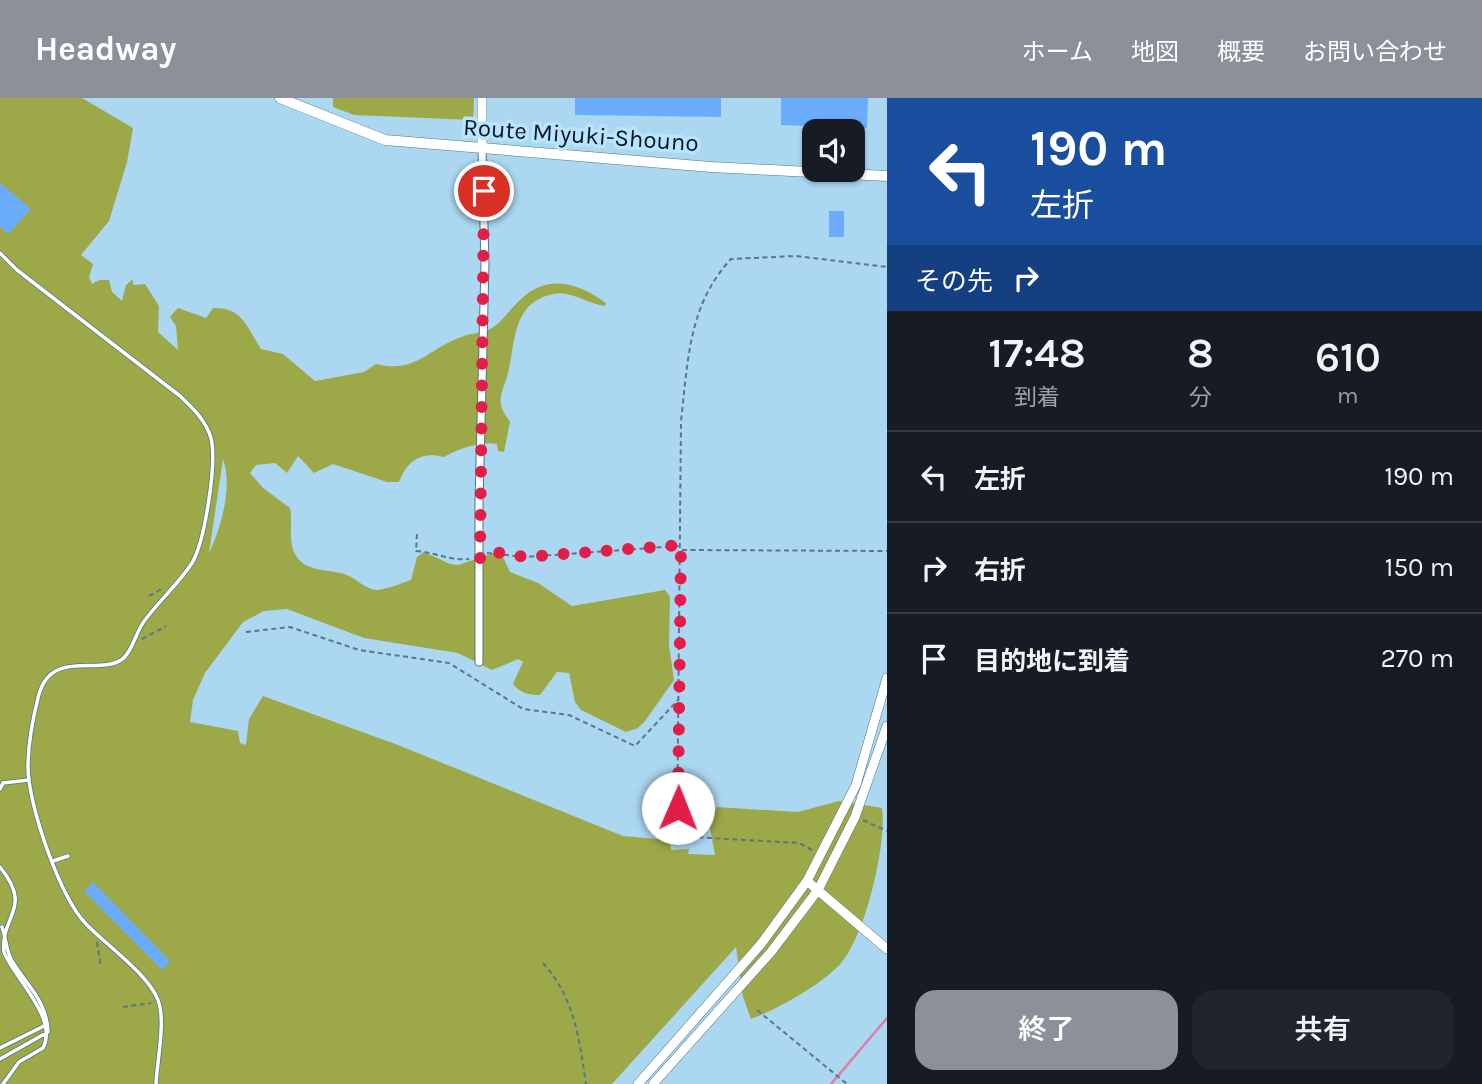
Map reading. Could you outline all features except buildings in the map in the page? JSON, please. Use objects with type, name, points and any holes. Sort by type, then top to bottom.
[{"type":"main road","name":"Route Miyuki-Shouno","points":[[280,98],[372,137],[482,149],[887,176]]},
{"type":"street","points":[[480,662],[485,264],[482,98]]},
{"type":"street","points":[[638,1084],[761,944],[807,881],[856,785],[887,678]]},
{"type":"street","points":[[653,1084],[771,952],[818,890],[855,817],[887,726]]},
{"type":"street","points":[[807,881],[887,949]]},
{"type":"lane","points":[[0,253],[17,270],[185,401],[208,431],[213,452],[200,538],[193,561],[143,622],[123,659],[113,663],[69,666],[46,681],[40,692],[30,738],[29,780],[53,861],[77,914],[158,997],[161,1018],[156,1084]]},
{"type":"lane","points":[[0,789],[3,783],[29,780]]},
{"type":"lane","points":[[53,861],[68,856]]},
{"type":"lane","points":[[0,867],[12,883],[15,895],[1,927],[4,953],[27,986],[46,1035]]},
{"type":"lane","points":[[1,927],[12,961],[36,991],[46,1017],[43,1048],[19,1062],[3,1084]]},
{"type":"lane","points":[[0,1048],[44,1026]]},
{"type":"lane","points":[[0,1059],[46,1035]]},
{"type":"path","points":[[822,855],[799,843],[677,836],[681,421],[695,315],[731,259],[796,256],[887,267]]},
{"type":"path","points":[[417,534],[415,551],[433,552],[447,559],[480,558],[489,551],[525,557],[681,545]]},
{"type":"path","points":[[681,550],[887,551]]},
{"type":"path","points":[[144,637],[166,626]]},
{"type":"path","points":[[246,632],[290,627],[359,650],[449,663],[523,709],[569,715],[635,746],[679,699]]},
{"type":"path","points":[[855,817],[887,831]]},
{"type":"path","points":[[96,940],[101,967]]},
{"type":"path","points":[[543,963],[556,978],[574,1013],[586,1084]]},
{"type":"path","points":[[123,1007],[156,1003]]},
{"type":"path","points":[[757,1010],[830,1073],[836,1074],[847,1084]]},
{"type":"path","points":[[837,1084],[841,1079]]},
{"type":"green space","points":[[0,98],[82,98],[133,128],[127,162],[109,221],[81,255],[93,264],[89,277],[92,284],[99,280],[109,280],[112,292],[122,301],[126,285],[133,279],[133,285],[145,284],[159,306],[158,332],[178,350],[176,326],[170,317],[178,308],[206,318],[213,308],[223,309],[231,311],[243,320],[261,349],[283,354],[315,381],[364,372],[376,364],[401,366],[421,359],[449,342],[492,328],[529,292],[551,284],[573,286],[606,303],[605,306],[599,305],[559,293],[539,299],[529,306],[522,316],[501,396],[503,410],[510,422],[504,452],[498,451],[497,444],[484,444],[444,457],[428,455],[411,463],[399,482],[387,482],[333,464],[314,473],[298,456],[287,473],[275,463],[256,465],[250,473],[263,488],[290,508],[292,547],[298,559],[310,567],[347,575],[376,590],[411,580],[417,557],[424,552],[458,565],[500,551],[510,572],[538,583],[572,606],[665,590],[670,597],[669,645],[674,680],[645,721],[638,728],[626,732],[581,710],[575,702],[569,673],[557,672],[540,695],[528,694],[513,684],[523,662],[518,659],[492,670],[458,653],[364,638],[287,609],[264,611],[243,622],[205,673],[193,700],[190,722],[238,731],[240,743],[246,745],[249,719],[263,696],[398,745],[623,836],[670,840],[671,850],[689,849],[688,854],[715,855],[709,823],[717,807],[798,812],[839,801],[882,808],[883,823],[878,864],[867,910],[851,948],[834,970],[800,995],[751,1019],[743,997],[736,947],[612,1084],[0,1084]],"holes":[[[223,459],[226,470],[224,507],[209,553]]]},
{"type":"green space","points":[[333,98],[474,98],[473,120],[354,115],[333,107]]},
{"type":"waterway","points":[[831,1084],[887,1018]]},
{"type":"route","points":[[484,191],[480,558],[489,551],[525,557],[681,545],[678,808]]}]
